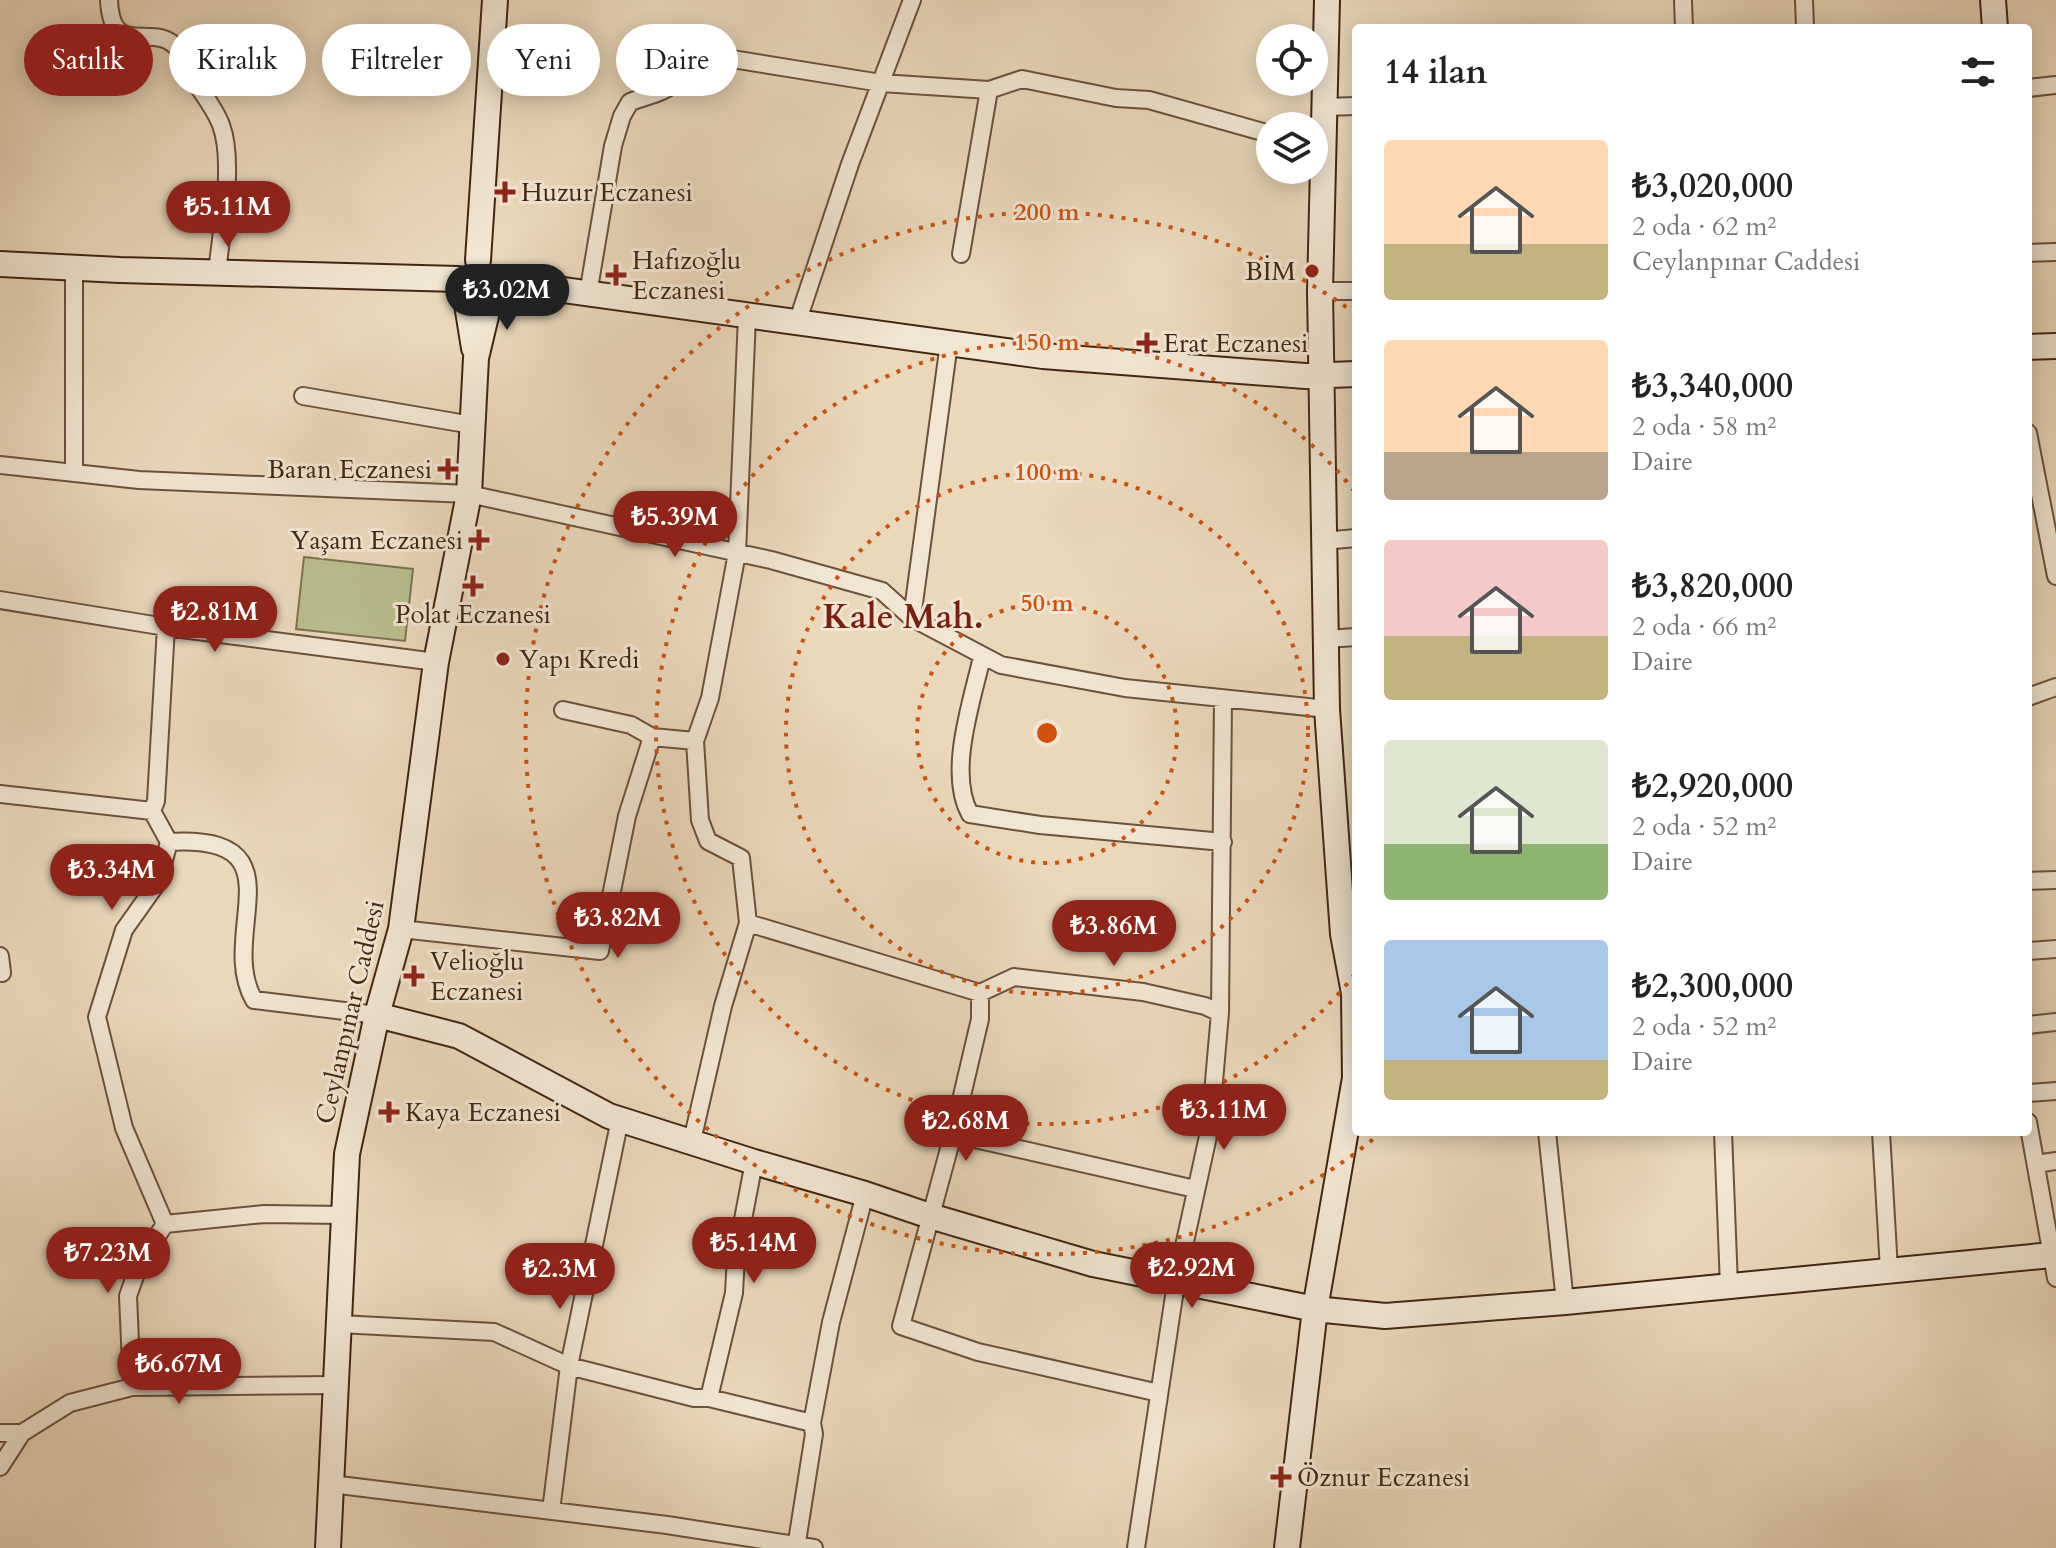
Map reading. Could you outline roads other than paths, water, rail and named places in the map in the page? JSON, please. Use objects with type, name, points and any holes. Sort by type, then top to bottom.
[{"type":"street","points":[[109,0],[110,19],[115,28],[126,35],[168,40],[180,51],[186,69],[221,123],[227,166],[217,273]]},
{"type":"street","points":[[478,260],[495,0]]},
{"type":"street","points":[[797,323],[850,164],[912,0]]},
{"type":"street","points":[[1324,112],[1327,0]]},
{"type":"street","points":[[1683,0],[1684,24]]},
{"type":"street","points":[[1804,0],[1805,24]]},
{"type":"street","points":[[1993,0],[1995,24]]},
{"type":"street","points":[[588,294],[613,146],[622,116],[630,102],[670,88],[683,69],[689,52],[881,83],[989,90],[1022,79],[1116,98],[1149,100],[1256,130]]},
{"type":"street","points":[[2032,88],[2056,85]]},
{"type":"street","points":[[961,254],[989,90]]},
{"type":"street","points":[[1325,107],[1352,106]]},
{"type":"street","points":[[1319,184],[1327,709],[1343,934],[1352,978]]},
{"type":"street","points":[[2032,253],[2056,252]]},
{"type":"street","points":[[478,260],[494,269],[494,288],[476,358],[459,274],[466,264],[478,260]]},
{"type":"street","points":[[0,264],[462,288],[479,301],[494,288],[588,294],[1043,356],[1323,375],[1352,374]]},
{"type":"street","points":[[74,267],[74,473]]},
{"type":"street","points":[[1320,291],[1352,291]]},
{"type":"street","points":[[692,1141],[723,1006],[748,923],[741,858],[708,841],[700,820],[695,741],[710,698],[737,553],[747,316]]},
{"type":"street","points":[[912,618],[949,343]]},
{"type":"street","points":[[2032,347],[2056,346]]},
{"type":"street","name":"Ceylanpınar Caddesi","points":[[328,1545],[347,1154],[377,1015],[401,929],[436,662],[469,494],[476,358]]},
{"type":"street","points":[[303,396],[472,425]]},
{"type":"street","points":[[0,465],[139,480],[469,494],[737,553],[882,591],[912,618],[1001,665],[1125,688],[1327,709]]},
{"type":"street","points":[[2033,495],[2056,576]]},
{"type":"street","points":[[1323,541],[1352,538]]},
{"type":"street","points":[[0,600],[166,627],[436,662]]},
{"type":"street","points":[[152,811],[156,801],[166,627]]},
{"type":"street","points":[[1326,639],[1352,637]]},
{"type":"street","points":[[982,657],[960,755],[965,806],[970,814],[1040,825],[1223,842]]},
{"type":"street","points":[[2032,696],[2056,687]]},
{"type":"street","points":[[1136,1548],[1176,1283],[1210,1127],[1220,1013],[1223,700]]},
{"type":"street","points":[[563,710],[631,725],[652,737],[695,741]]},
{"type":"street","points":[[401,929],[600,951],[627,816],[652,737]]},
{"type":"street","points":[[0,794],[152,811]]},
{"type":"street","points":[[152,811],[169,842],[158,882],[124,930],[97,1017],[124,1128],[165,1224]]},
{"type":"street","points":[[169,842],[199,840],[239,858],[246,870],[249,894],[242,957],[247,987],[254,1000],[377,1015],[459,1036],[620,1119],[754,1162],[1093,1264],[1315,1309],[1385,1316],[1565,1302],[1889,1270],[2053,1249],[2031,1136]]},
{"type":"street","points":[[2032,881],[2056,880]]},
{"type":"street","points":[[748,923],[980,993],[1014,977],[1143,992],[1205,1006],[1220,1013]]},
{"type":"street","points":[[2032,951],[2056,949]]},
{"type":"street","points":[[980,993],[980,1019],[953,1134],[901,1326],[978,1352],[1159,1393]]},
{"type":"street","points":[[2032,1025],[2056,1022]]},
{"type":"street","points":[[2032,1093],[2056,1091]]},
{"type":"street","points":[[1287,1548],[1315,1309],[1352,1095]]},
{"type":"street","points":[[551,1511],[569,1366],[620,1119]]},
{"type":"street","points":[[953,1134],[1195,1189]]},
{"type":"street","points":[[1547,1136],[1565,1302]]},
{"type":"street","points":[[1723,1136],[1729,1286]]},
{"type":"street","points":[[1881,1136],[1889,1270]]},
{"type":"street","points":[[2036,1164],[2056,1161]]},
{"type":"street","points":[[709,1398],[734,1293],[736,1256],[754,1162]]},
{"type":"street","points":[[796,1546],[814,1434],[812,1423],[831,1322],[865,1194]]},
{"type":"street","points":[[165,1224],[264,1214],[344,1215]]},
{"type":"street","points":[[132,1387],[128,1296],[140,1262],[165,1224]]},
{"type":"street","points":[[339,1324],[494,1332],[569,1366],[694,1398],[709,1398],[812,1423]]},
{"type":"street","points":[[0,1467],[22,1433],[70,1403],[132,1387],[335,1385]]},
{"type":"street","points":[[0,1433],[22,1433]]},
{"type":"street","points":[[331,1484],[667,1525],[814,1548]]},
{"type":"place","name":"Huzur Eczanesi","points":[[505,192]]},
{"type":"place","name":"BİM","points":[[1312,271]]},
{"type":"place","name":"Hafızoğlu Eczanesi","points":[[616,275]]},
{"type":"place","name":"Erat Eczanesi","points":[[1147,343]]},
{"type":"place","name":"Baran Eczanesi","points":[[448,469]]},
{"type":"place","name":"Yaşam Eczanesi","points":[[479,540]]},
{"type":"place","name":"Polat Eczanesi","points":[[473,586]]},
{"type":"place","name":"Yapı Kredi","points":[[503,659]]},
{"type":"place","name":"Velioğlu Eczanesi","points":[[414,976]]},
{"type":"place","name":"Kaya Eczanesi","points":[[389,1112]]},
{"type":"place","name":"Öznur Eczanesi","points":[[1281,1477]]},
{"type":"district","name":"Kale Mah.","points":[[903,617]]}]
